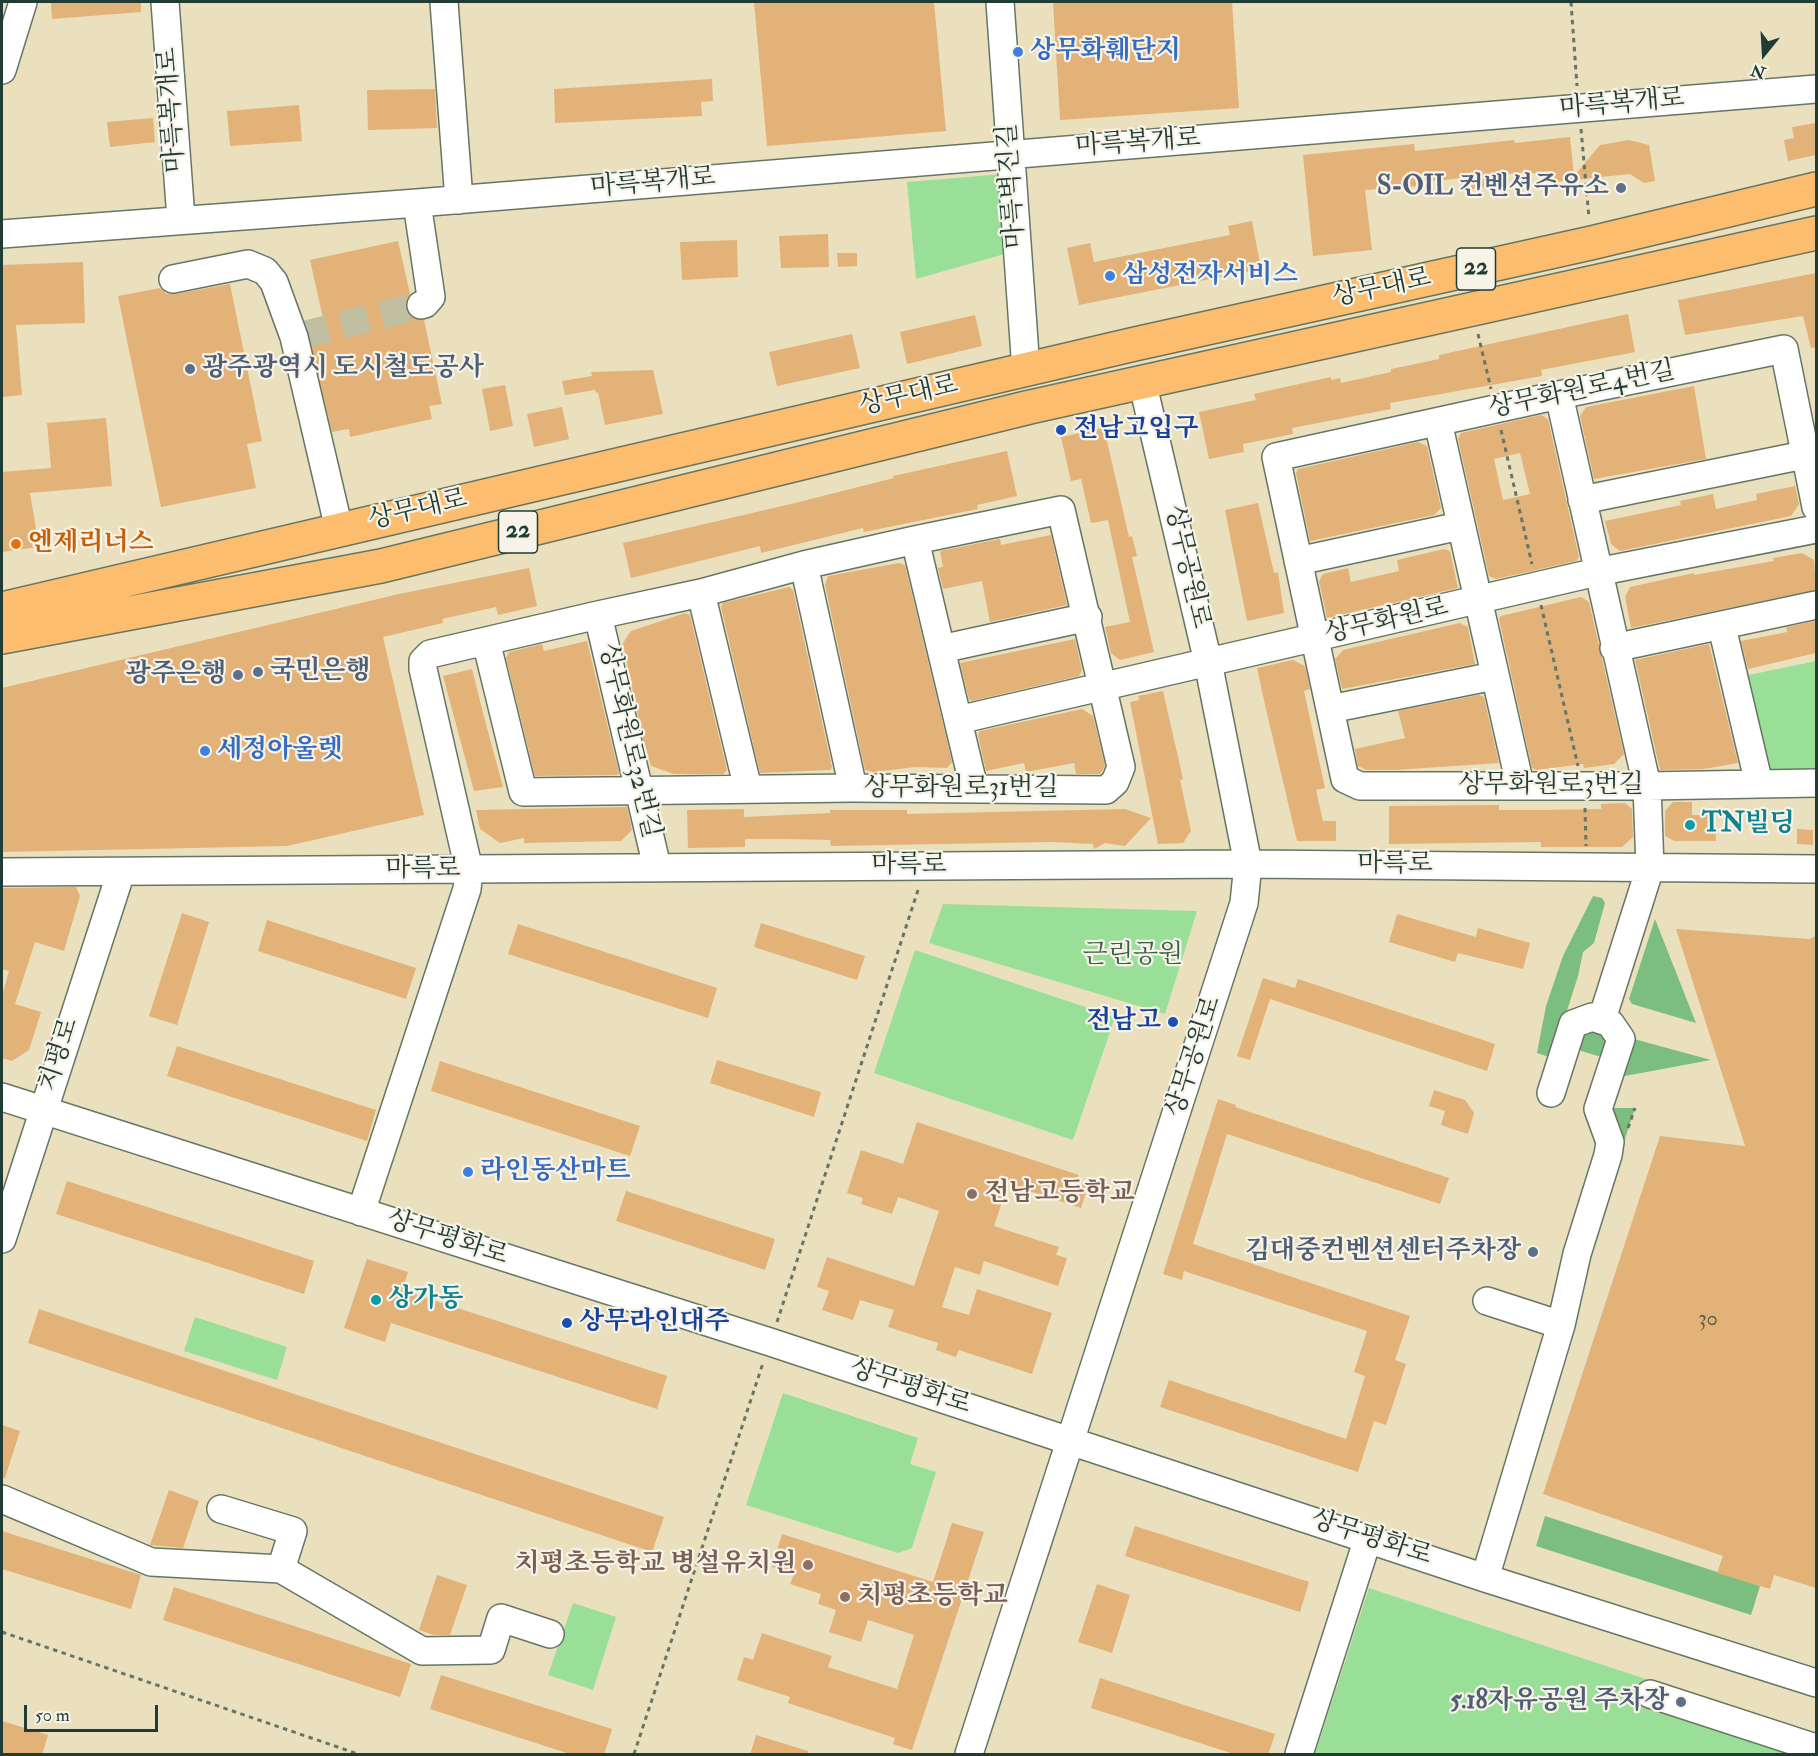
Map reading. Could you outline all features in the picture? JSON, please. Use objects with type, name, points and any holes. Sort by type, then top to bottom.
[{"type":"main road","name":"상무대로","points":[[2,609],[1135,344],[1591,243],[1816,189]]},
{"type":"main road","name":"상무대로","points":[[2,637],[381,566],[1142,381],[1816,233]]},
{"type":"main road","name":"상무공원로","points":[[1135,344],[1142,381]]},
{"type":"street","points":[[2,70],[23,2]]},
{"type":"street","name":"마륵복개로","points":[[165,2],[181,219]]},
{"type":"street","points":[[444,2],[459,200]]},
{"type":"street","name":"마륵벽진길","points":[[1000,2],[1026,370]]},
{"type":"street","name":"마륵복개로","points":[[2,234],[181,219],[417,204],[1816,89]]},
{"type":"street","points":[[417,204],[430,297],[421,305]]},
{"type":"street","points":[[173,279],[248,264],[265,271],[274,282],[298,336],[339,529]]},
{"type":"street","name":"상무화원로4번길","points":[[1298,561],[1276,458],[1559,394],[1784,349],[1816,507]]},
{"type":"street","name":"상무공원로","points":[[969,1755],[1244,903],[1248,864],[1208,662],[1142,381]]},
{"type":"street","points":[[1559,394],[1614,648],[1647,786],[1650,868],[1602,1019]]},
{"type":"street","points":[[1438,422],[1520,785]]},
{"type":"street","points":[[1582,500],[1804,455]]},
{"type":"street","name":"상무화원로32번길","points":[[469,870],[423,661],[430,654],[701,593],[804,565],[1061,510]]},
{"type":"street","name":"상무화원로31번길","points":[[486,641],[523,792],[854,788],[1106,790],[1115,782],[1122,767],[1061,510]]},
{"type":"street","points":[[1460,526],[1298,561],[1330,709],[1494,676]]},
{"type":"street","name":"상무화원로","points":[[958,720],[1597,572],[1816,529]]},
{"type":"street","points":[[915,540],[974,788]]},
{"type":"street","points":[[804,565],[854,788]]},
{"type":"street","points":[[701,593],[748,789]]},
{"type":"street","points":[[1614,648],[1722,627],[1816,605]]},
{"type":"street","name":"상무화원로32번길","points":[[598,615],[641,790],[657,867]]},
{"type":"street","points":[[941,649],[1088,617]]},
{"type":"street","points":[[1722,627],[1759,784]]},
{"type":"street","name":"상무화원로3번길","points":[[1330,709],[1345,779],[1360,786],[1647,786],[1816,783]]},
{"type":"street","name":"마륵로","points":[[2,873],[1248,864],[1816,869]]},
{"type":"street","points":[[361,1212],[467,889],[469,870]]},
{"type":"street","name":"치평로","points":[[2,1239],[121,872]]},
{"type":"street","points":[[1485,1578],[1561,1325],[1577,1254],[1610,1142],[1598,1109],[1621,1039],[1610,1023],[1602,1019],[1582,1019],[1573,1024],[1551,1094]]},
{"type":"street","name":"상무평화로","points":[[2,1097],[770,1342],[1485,1578],[1816,1683]]},
{"type":"street","points":[[1486,1301],[1561,1325]]},
{"type":"street","points":[[2,1499],[152,1562],[281,1569],[422,1651],[491,1650],[501,1618],[550,1634]]},
{"type":"street","points":[[221,1509],[293,1532],[281,1569]]},
{"type":"street","points":[[1299,1755],[1368,1538]]},
{"type":"street","points":[[1650,1694],[1816,1748]]},
{"type":"path","points":[[634,1755],[919,888],[917,867]]},
{"type":"path","points":[[2,1632],[358,1755]]},
{"type":"green space","points":[[1004,174],[1008,253],[916,279],[907,182]]},
{"type":"green space","points":[[1816,661],[1816,775],[1775,776],[1765,770],[1744,676]]},
{"type":"green space","points":[[1593,896],[1602,898],[1605,903],[1594,943],[1583,952],[1578,976],[1552,1058],[1537,1053],[1546,1006],[1563,956]]},
{"type":"green space","name":"근린공원","points":[[943,904],[1197,911],[1165,1014],[929,943]]},
{"type":"green space","points":[[1655,919],[1696,1023],[1632,1004],[1629,999]]},
{"type":"green space","points":[[915,950],[1115,1017],[1073,1140],[874,1073]]},
{"type":"green space","points":[[1589,1028],[1606,1034],[1611,1041],[1606,1055],[1598,1056],[1581,1051],[1576,1045],[1581,1031]]},
{"type":"green space","points":[[1634,1039],[1711,1060],[1614,1078]]},
{"type":"green space","points":[[1604,1108],[1635,1108],[1623,1145]]},
{"type":"green space","points":[[195,1317],[287,1347],[277,1380],[184,1351]]},
{"type":"green space","points":[[783,1393],[918,1438],[910,1464],[936,1472],[912,1548],[898,1553],[746,1505]]},
{"type":"green space","points":[[1545,1516],[1760,1586],[1751,1615],[1536,1546]]},
{"type":"green space","points":[[1369,1588],[1816,1735],[1816,1754],[1315,1754]]},
{"type":"green space","points":[[573,1603],[616,1617],[593,1690],[548,1675]]},
{"type":"building","points":[[51,2],[141,2],[141,12],[52,19]]},
{"type":"building","points":[[754,2],[934,2],[946,131],[767,146]]},
{"type":"building","points":[[1053,2],[1232,2],[1239,108],[1060,120]]},
{"type":"building","points":[[712,79],[713,101],[701,102],[702,116],[555,123],[554,89]]},
{"type":"building","points":[[435,89],[437,128],[368,130],[367,90]]},
{"type":"building","points":[[299,105],[302,141],[230,146],[227,111]]},
{"type":"building","points":[[153,118],[155,142],[110,147],[107,122]]},
{"type":"building","points":[[1816,123],[1816,155],[1788,161],[1784,140],[1794,138],[1792,127]]},
{"type":"building","points":[[1570,137],[1574,176],[1600,145],[1629,140],[1649,145],[1655,181],[1644,183],[1630,174],[1553,182],[1552,171],[1485,176],[1486,187],[1472,189],[1470,177],[1417,183],[1418,186],[1365,190],[1372,250],[1313,256],[1303,155],[1414,144],[1415,151],[1514,140],[1515,143]]},
{"type":"building","points":[[1252,221],[1261,269],[1079,305],[1067,248],[1090,243],[1094,262],[1230,235],[1228,226]]},
{"type":"building","points":[[828,234],[829,267],[781,268],[779,236]]},
{"type":"building","points":[[737,240],[738,277],[682,280],[680,242]]},
{"type":"building","points":[[398,241],[410,294],[406,301],[406,309],[410,316],[424,320],[442,404],[429,406],[432,419],[350,437],[349,429],[332,432],[305,322],[323,318],[310,260]]},
{"type":"building","points":[[837,253],[857,253],[857,266],[838,267]]},
{"type":"building","points":[[83,262],[85,323],[16,325],[22,395],[2,397],[2,265]]},
{"type":"building","points":[[1816,273],[1816,347],[1811,348],[1803,316],[1685,335],[1678,300]]},
{"type":"building","name":"광주광역시 도시철도공사","points":[[230,284],[262,441],[247,444],[256,488],[161,507],[118,296],[160,288],[167,294],[176,294]]},
{"type":"building","points":[[1628,314],[1635,352],[1541,370],[1542,376],[1390,403],[1391,409],[1292,428],[1293,434],[1243,444],[1244,452],[1209,459],[1199,412],[1256,400],[1254,394],[1331,377],[1331,380],[1340,378],[1341,383],[1439,359],[1439,355]]},
{"type":"building","points":[[975,315],[982,346],[907,364],[900,332]]},
{"type":"building","points":[[852,334],[860,368],[777,386],[769,352]]},
{"type":"building","points":[[653,370],[663,414],[605,425],[598,392],[596,393],[595,390],[565,395],[562,381],[592,376],[591,372]]},
{"type":"building","points":[[505,385],[513,426],[490,431],[482,389]]},
{"type":"building","points":[[1694,386],[1706,459],[1594,479],[1580,416],[1586,407]]},
{"type":"building","points":[[562,407],[569,439],[534,447],[527,414]]},
{"type":"building","points":[[1541,415],[1548,419],[1579,557],[1576,561],[1496,579],[1489,576],[1458,439],[1461,433]],"holes":[[[1520,453],[1530,494],[1503,500],[1494,459]]]},
{"type":"building","points":[[106,418],[112,486],[30,493],[39,547],[2,552],[2,472],[51,468],[47,423]]},
{"type":"building","points":[[1104,428],[1129,537],[1132,536],[1137,556],[1132,557],[1154,652],[1120,660],[1111,653],[1105,627],[1130,622],[1108,520],[1091,523],[1081,479],[1071,481],[1061,437]]},
{"type":"building","points":[[1418,442],[1427,446],[1441,508],[1434,515],[1310,541],[1296,473],[1298,469]]},
{"type":"building","points":[[1007,451],[1017,496],[977,505],[978,509],[864,532],[863,528],[761,553],[760,546],[631,578],[623,543],[795,503],[894,478],[893,476]]},
{"type":"building","points":[[1795,486],[1799,504],[1791,516],[1620,551],[1611,544],[1605,521],[1681,505],[1680,501],[1713,494],[1716,509],[1757,500],[1756,494]]},
{"type":"building","points":[[1258,503],[1274,573],[1278,572],[1284,613],[1247,621],[1225,510]]},
{"type":"building","points":[[1051,535],[1067,605],[990,622],[982,581],[943,589],[938,568],[943,567],[940,551],[1000,539],[1001,545]]},
{"type":"building","points":[[1444,549],[1450,551],[1458,588],[1327,618],[1319,581],[1323,574],[1348,568],[1351,582],[1399,571],[1397,560]]},
{"type":"building","points":[[1802,553],[1814,560],[1816,590],[1631,628],[1625,597],[1630,587],[1694,573],[1694,575],[1774,561],[1773,558]]},
{"type":"building","points":[[899,563],[905,565],[952,762],[947,768],[916,767],[873,772],[865,770],[825,585],[828,576]]},
{"type":"building","name":"세정아울렛","points":[[529,568],[537,606],[498,615],[496,607],[442,619],[443,623],[383,637],[424,815],[287,846],[2,852],[2,688],[399,594]]},
{"type":"building","points":[[789,587],[793,590],[832,767],[830,770],[760,773],[721,607],[723,603]]},
{"type":"building","points":[[1581,597],[1589,602],[1624,754],[1614,764],[1584,768],[1583,764],[1537,770],[1532,768],[1499,619],[1501,616]]},
{"type":"building","points":[[685,613],[690,615],[727,770],[723,774],[674,774],[651,766],[642,736],[623,643],[631,631]]},
{"type":"building","points":[[1816,621],[1816,653],[1748,669],[1741,641],[1787,632],[1786,627]]},
{"type":"building","points":[[1460,623],[1468,627],[1475,664],[1342,689],[1335,659],[1343,650]]},
{"type":"building","points":[[1075,639],[1082,670],[1079,676],[972,701],[969,699],[960,663]]},
{"type":"building","points":[[587,641],[619,773],[617,775],[535,776],[506,658],[509,652],[542,644],[544,651]]},
{"type":"building","points":[[1709,644],[1738,763],[1704,769],[1660,770],[1635,660]]},
{"type":"building","points":[[1293,660],[1305,666],[1310,689],[1304,691],[1325,788],[1316,790],[1323,821],[1336,821],[1336,841],[1297,841],[1257,668]]},
{"type":"building","points":[[472,669],[503,787],[474,791],[443,676]]},
{"type":"building","points":[[1163,691],[1183,779],[1180,780],[1191,831],[1183,843],[1158,844],[1130,702],[1139,700],[1138,696]]},
{"type":"building","points":[[1479,695],[1484,697],[1499,763],[1395,770],[1366,770],[1358,766],[1355,749],[1405,738],[1398,711]]},
{"type":"building","points":[[1082,709],[1093,716],[1105,766],[1100,774],[1076,774],[1074,763],[1026,772],[1024,763],[986,771],[978,735],[980,731]]},
{"type":"building","name":"TN빌딩","points":[[1673,802],[1692,802],[1692,815],[1715,815],[1716,841],[1674,841],[1665,836],[1665,811]]},
{"type":"building","points":[[1625,803],[1632,809],[1633,837],[1622,847],[1541,847],[1541,842],[1389,844],[1389,806],[1499,805],[1499,810],[1541,810],[1601,809],[1601,804]]},
{"type":"building","points":[[627,807],[632,830],[621,841],[524,843],[524,838],[500,843],[480,829],[476,810]]},
{"type":"building","points":[[744,809],[744,817],[830,813],[830,810],[907,810],[907,814],[1125,809],[1151,818],[1125,846],[1105,843],[1094,849],[1093,844],[1053,842],[831,846],[830,840],[788,839],[745,839],[745,847],[688,848],[687,810]]},
{"type":"building","points":[[1797,829],[1813,830],[1813,845],[1797,844]]},
{"type":"building","points":[[76,887],[80,896],[64,951],[35,942],[15,1004],[41,1012],[29,1050],[12,1061],[2,1058],[2,996],[9,971],[2,969],[2,888]]},
{"type":"building","points":[[182,913],[209,922],[177,1025],[149,1016]]},
{"type":"building","points":[[1397,914],[1476,937],[1478,928],[1530,943],[1523,969],[1458,953],[1455,962],[1389,942]]},
{"type":"building","points":[[267,920],[416,968],[406,999],[258,951]]},
{"type":"building","points":[[761,923],[865,956],[857,980],[754,947]]},
{"type":"building","points":[[518,924],[717,988],[708,1018],[508,954]]},
{"type":"building","points":[[1676,929],[1809,939],[1816,936],[1816,1588],[1774,1575],[1770,1589],[1717,1573],[1723,1556],[1543,1494],[1660,1136],[1745,1146]]},
{"type":"building","points":[[1263,978],[1295,988],[1298,979],[1495,1044],[1487,1071],[1270,999],[1250,1060],[1237,1056]]},
{"type":"building","points":[[177,1046],[376,1110],[367,1141],[167,1076]]},
{"type":"building","points":[[717,1060],[821,1092],[814,1117],[710,1083]]},
{"type":"building","points":[[440,1061],[640,1126],[630,1156],[431,1091]]},
{"type":"building","points":[[1434,1090],[1465,1100],[1474,1113],[1468,1134],[1441,1125],[1445,1111],[1429,1106]]},
{"type":"building","points":[[1218,1099],[1236,1105],[1235,1107],[1449,1178],[1440,1204],[1227,1134],[1193,1244],[1410,1316],[1395,1360],[1406,1364],[1386,1425],[1374,1421],[1358,1472],[1160,1407],[1169,1380],[1346,1439],[1365,1376],[1354,1372],[1367,1331],[1184,1271],[1182,1280],[1163,1274]]},
{"type":"building","name":"전남고등학교","points":[[917,1122],[1079,1175],[1076,1183],[1088,1186],[1081,1208],[1008,1184],[994,1226],[1059,1247],[1056,1255],[1067,1258],[1058,1286],[984,1261],[980,1275],[955,1267],[942,1307],[969,1315],[977,1289],[1052,1313],[1032,1374],[959,1350],[956,1357],[936,1350],[938,1343],[888,1327],[894,1310],[860,1300],[853,1320],[822,1310],[829,1291],[817,1287],[827,1257],[914,1286],[939,1211],[898,1197],[892,1214],[861,1204],[863,1198],[847,1193],[861,1150],[903,1164]]},
{"type":"building","points":[[67,1181],[314,1261],[304,1294],[56,1214]]},
{"type":"building","points":[[626,1191],[775,1239],[765,1270],[616,1221]]},
{"type":"building","points":[[367,1259],[408,1272],[402,1290],[667,1376],[657,1409],[391,1323],[385,1342],[344,1328]]},
{"type":"building","points":[[39,1309],[664,1517],[652,1552],[28,1343]]},
{"type":"building","points":[[2,1425],[20,1431],[5,1478],[2,1478]]},
{"type":"building","points":[[169,1490],[199,1501],[183,1548],[150,1545]]},
{"type":"building","name":"치평초등학교","points":[[952,1523],[984,1532],[912,1750],[893,1744],[895,1738],[788,1703],[790,1697],[737,1680],[744,1657],[753,1660],[762,1633],[832,1656],[828,1667],[897,1689],[914,1635],[868,1620],[861,1642],[829,1632],[836,1610],[818,1604],[821,1594],[790,1584],[794,1574],[772,1567],[782,1534],[933,1582]]},
{"type":"building","points":[[1135,1526],[1309,1582],[1300,1612],[1125,1556]]},
{"type":"building","points":[[2,1531],[141,1575],[131,1609],[2,1569]]},
{"type":"building","points":[[437,1575],[467,1585],[450,1635],[434,1635],[419,1630]]},
{"type":"building","points":[[1097,1584],[1130,1595],[1112,1653],[1078,1642]]},
{"type":"building","points":[[174,1587],[411,1664],[400,1697],[163,1620]]},
{"type":"building","points":[[441,1675],[612,1729],[604,1755],[573,1755],[430,1709]]},
{"type":"building","points":[[1100,1678],[1275,1734],[1268,1755],[1237,1755],[1091,1708]]},
{"type":"building","points":[[2,1721],[48,1735],[42,1755],[2,1755]]},
{"type":"building","points":[[756,1735],[808,1751],[807,1755],[750,1755]]},
{"type":"tunnel","points":[[302,335],[421,305]]},
{"type":"place","name":"상무화훼단지","points":[[1018,52]]},
{"type":"place","name":"S-OIL 컨벤션주유소","points":[[1621,188]]},
{"type":"place","name":"삼성전자서비스","points":[[1110,276]]},
{"type":"place","name":"광주광역시 도시철도공사","points":[[190,369]]},
{"type":"place","name":"전남고입구","points":[[1061,430]]},
{"type":"place","name":"엔제리너스","points":[[16,544]]},
{"type":"place","name":"국민은행","points":[[258,672]]},
{"type":"place","name":"광주은행","points":[[238,675]]},
{"type":"place","name":"세정아울렛","points":[[205,751]]},
{"type":"place","name":"TN빌딩","points":[[1690,825]]},
{"type":"place","name":"전남고","points":[[1173,1022]]},
{"type":"place","name":"라인동산마트","points":[[468,1172]]},
{"type":"place","name":"전남고등학교","points":[[972,1194]]},
{"type":"place","name":"김대중컨벤션센터주차장","points":[[1533,1252]]},
{"type":"place","name":"상가동","points":[[376,1300]]},
{"type":"place","name":"상무라인대주","points":[[567,1323]]},
{"type":"place","name":"치평초등학교 병설유치원","points":[[808,1565]]},
{"type":"place","name":"치평초등학교","points":[[845,1597]]},
{"type":"place","name":"5.18자유공원 주차장","points":[[1681,1702]]}]
